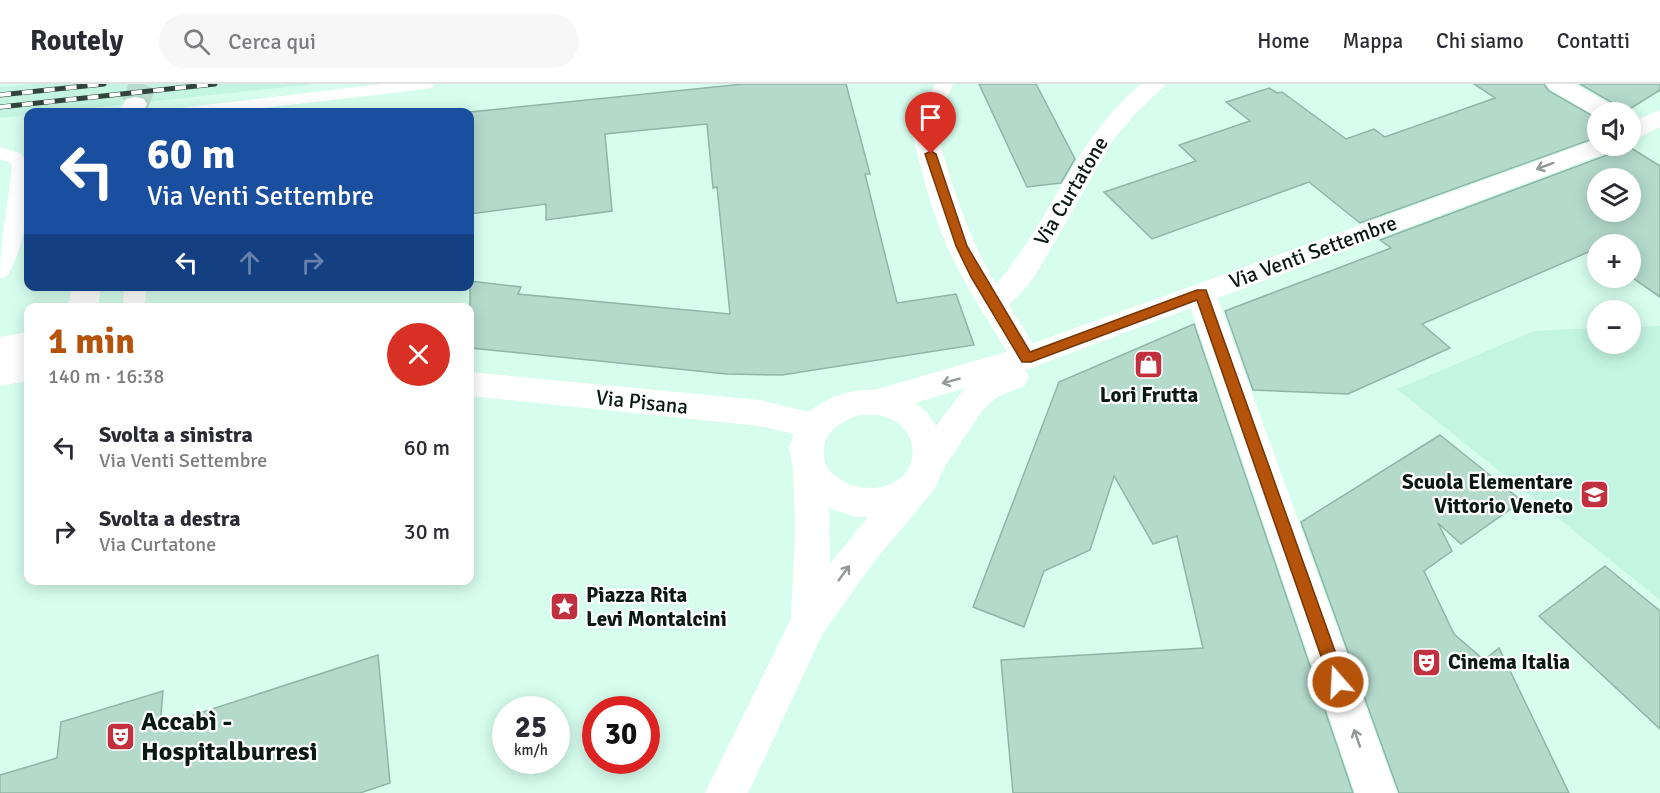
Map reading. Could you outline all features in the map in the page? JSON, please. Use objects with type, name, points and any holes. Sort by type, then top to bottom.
[{"type":"main road","name":"Via Curtatone","points":[[992,302],[1015,284],[1090,155],[1110,126],[1155,84]]},
{"type":"main road","points":[[1558,84],[1589,102]]},
{"type":"main road","points":[[919,114],[956,233],[992,302],[1027,358]]},
{"type":"main road","points":[[1641,126],[1660,117]]},
{"type":"main road","name":"Via Venti Settembre","points":[[875,402],[1027,358],[1587,151]]},
{"type":"main road","points":[[1201,294],[1376,793]]},
{"type":"main road","points":[[0,349],[24,344]]},
{"type":"main road","points":[[0,364],[24,357]]},
{"type":"main road","name":"Via Venti Settembre","points":[[930,460],[970,402],[986,388],[1021,373],[1025,368],[1027,358]]},
{"type":"main road","points":[[0,374],[24,370]]},
{"type":"main road","name":"Via Pisana","points":[[474,384],[760,413],[813,426]]},
{"type":"main road","points":[[726,793],[810,621],[860,552],[924,476],[930,460],[929,443],[921,427],[908,414],[893,406],[875,402],[857,402],[839,406],[825,414],[813,426],[807,440],[806,455],[813,531],[810,621]]},
{"type":"main road","points":[[809,470],[819,484],[834,495],[851,502],[873,504],[894,500],[912,490]]},
{"type":"lane","points":[[222,108],[426,84]]},
{"type":"lane","points":[[919,114],[936,100],[944,84]]},
{"type":"lane","points":[[0,153],[16,158],[21,168],[15,222],[7,258],[0,271]]},
{"type":"shaded area","points":[[33,84],[315,84],[91,108],[24,108],[24,115],[0,118],[0,87]]},
{"type":"shaded area","name":"Scuola Elementare Vittorio Veneto","points":[[1660,326],[1660,600],[1397,389],[1534,331],[1587,328],[1587,354],[1641,354],[1641,327]]},
{"type":"building","points":[[744,84],[846,84],[870,174],[865,174],[897,303],[956,294],[974,345],[782,375],[727,374],[474,348],[474,303],[470,303],[470,291],[474,291],[474,281],[521,287],[518,294],[730,314],[717,187],[713,188],[707,124],[605,134],[612,211],[546,220],[546,204],[474,213],[474,112]]},
{"type":"building","points":[[979,84],[1036,84],[1075,159],[1061,183],[1027,187]]},
{"type":"building","points":[[1474,84],[1544,84],[1549,91],[1587,113],[1587,141],[1360,223],[1309,182],[1152,239],[1104,192],[1196,161],[1179,145],[1250,121],[1226,102],[1269,88],[1277,93],[1282,92],[1346,139],[1374,129],[1385,137],[1495,98]]},
{"type":"building","points":[[1580,84],[1660,84],[1660,90],[1641,102],[1611,102]]},
{"type":"building","points":[[1641,154],[1660,166],[1660,297],[1641,284],[1641,234],[1587,234],[1587,253],[1422,324],[1450,348],[1348,394],[1253,390],[1225,311],[1391,248],[1380,240],[1605,156],[1641,156]]},
{"type":"building","points":[[1194,324],[1353,793],[1013,793],[1001,660],[1203,648],[1177,536],[1153,544],[1114,476],[1090,550],[1044,571],[1024,627],[973,607],[1059,382]]},
{"type":"building","points":[[1440,435],[1522,501],[1461,544],[1438,523],[1452,551],[1424,571],[1454,634],[1484,660],[1499,648],[1569,793],[1399,793],[1301,522]]},
{"type":"building","points":[[1605,566],[1660,611],[1660,729],[1539,616]]},
{"type":"building","points":[[378,655],[390,783],[360,793],[0,793],[0,775],[57,758],[61,722],[163,691],[160,726]]},
{"type":"tunnel","points":[[135,104],[143,84]]},
{"type":"railway","points":[[0,95],[104,84]]},
{"type":"railway","points":[[0,107],[215,84]]},
{"type":"place","name":"Lori Frutta","points":[[1149,364]]},
{"type":"place","name":"Scuola Elementare Vittorio Veneto","points":[[1594,494]]},
{"type":"place","name":"Piazza Rita Levi Montalcini","points":[[565,607]]},
{"type":"place","name":"Cinema Italia","points":[[1427,662]]},
{"type":"place","name":"Accabì - Hospitalburresi","points":[[120,737]]},
{"type":"route","points":[[931,154],[961,246],[977,277],[1027,358],[1201,294],[1338,682]]}]
